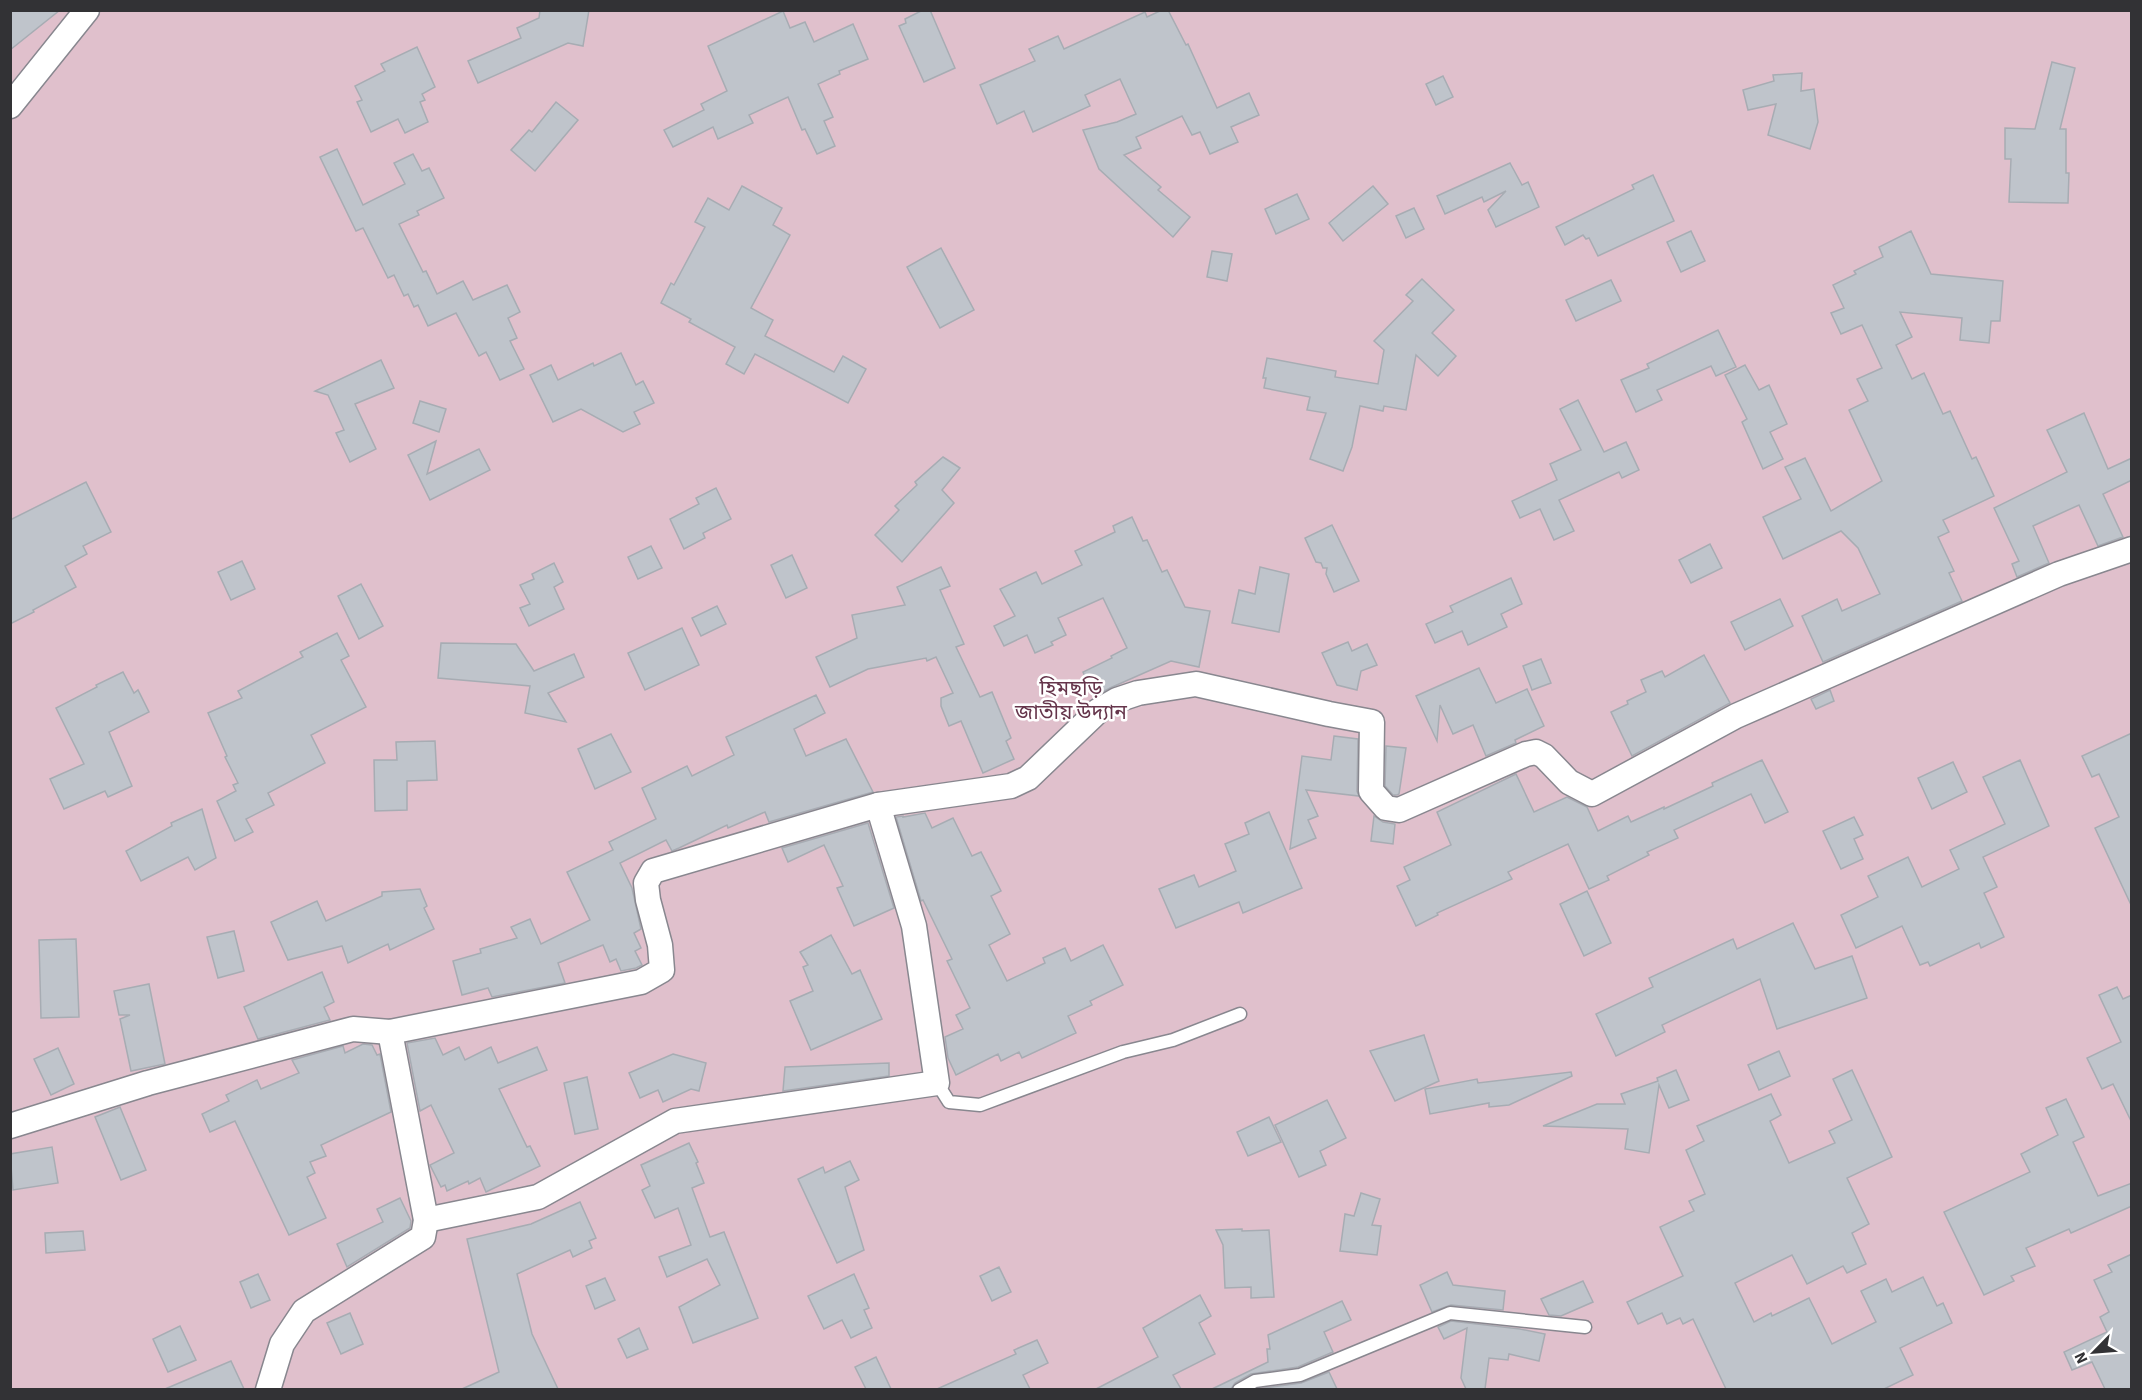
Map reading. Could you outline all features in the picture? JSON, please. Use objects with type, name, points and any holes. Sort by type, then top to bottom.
[{"type":"street","points":[[10,106],[87,10]]},
{"type":"street","points":[[10,1126],[148,1083],[353,1029],[390,1032],[641,982],[662,970],[660,945],[646,883],[653,871],[878,805],[1011,786],[1028,778],[1098,711],[1117,700],[1138,693],[1196,684],[1372,722],[1371,791],[1386,808],[1399,810],[1526,754],[1536,752],[1544,756],[1569,782],[1592,794],[1736,716],[2059,574],[2132,549]]},
{"type":"street","points":[[426,1220],[538,1197],[675,1121],[937,1083],[914,926],[878,805]]},
{"type":"street","points":[[268,1389],[282,1344],[304,1311],[423,1237],[426,1220],[390,1032]]},
{"type":"lane","points":[[937,1083],[950,1102],[980,1106],[1123,1052],[1173,1040],[1240,1014]]},
{"type":"lane","points":[[1239,1389],[1255,1381],[1300,1375],[1450,1312],[1586,1327]]},
{"type":"green space","name":"হিমছড়ি জাতীয় উদ্যান","points":[[10,11],[2131,11],[2131,1389],[11,1389]]},
{"type":"building","points":[[10,10],[60,10],[10,50]]},
{"type":"building","points":[[540,10],[589,10],[583,46],[568,43],[478,83],[468,61],[521,38],[517,28],[539,18]]},
{"type":"building","points":[[923,10],[930,10],[955,68],[924,82],[899,26],[906,23],[905,19]]},
{"type":"building","points":[[1162,10],[1168,10],[1186,45],[1188,44],[1217,108],[1249,93],[1259,115],[1231,127],[1238,142],[1210,154],[1200,132],[1192,135],[1182,116],[1136,137],[1141,148],[1124,155],[1161,187],[1158,190],[1190,217],[1173,237],[1099,169],[1083,130],[1117,122],[1136,114],[1120,79],[1085,95],[1090,106],[1033,132],[1024,111],[997,124],[980,85],[1035,61],[1029,49],[1058,36],[1064,49],[1145,12],[1147,17]]},
{"type":"building","points":[[783,11],[790,28],[805,22],[814,42],[853,24],[868,59],[839,71],[840,74],[818,84],[833,117],[824,121],[835,146],[817,154],[805,129],[802,130],[788,97],[749,115],[753,123],[718,139],[713,127],[673,147],[664,130],[704,110],[701,104],[727,91],[708,46]]},
{"type":"building","points":[[417,47],[435,87],[422,94],[425,100],[420,102],[428,122],[405,133],[398,119],[371,132],[357,102],[362,100],[355,86],[385,71],[381,64]]},
{"type":"building","points":[[2052,62],[2075,68],[2060,129],[2066,129],[2066,173],[2069,173],[2068,203],[2009,202],[2011,159],[2005,159],[2005,128],[2035,129]]},
{"type":"building","points":[[1802,73],[1801,91],[1814,89],[1818,122],[1810,149],[1768,135],[1776,104],[1748,110],[1743,90],[1774,81],[1773,75]]},
{"type":"building","points":[[1443,76],[1453,97],[1436,105],[1426,84]]},
{"type":"building","points":[[556,102],[578,120],[535,171],[511,150],[529,130],[532,132]]},
{"type":"building","points":[[337,149],[363,205],[405,184],[394,163],[413,154],[422,171],[429,168],[444,198],[417,211],[419,215],[399,224],[423,272],[426,271],[437,294],[463,281],[473,300],[507,285],[520,312],[508,318],[517,338],[510,341],[524,369],[500,380],[486,352],[479,356],[456,313],[428,326],[418,305],[414,307],[408,294],[404,296],[394,275],[388,278],[363,228],[356,231],[320,157]]},
{"type":"building","points":[[1510,163],[1522,185],[1528,182],[1539,207],[1496,227],[1488,210],[1506,191],[1484,202],[1482,197],[1445,214],[1437,196]]},
{"type":"building","points":[[1653,175],[1674,221],[1598,256],[1589,238],[1586,239],[1583,235],[1565,245],[1556,227],[1634,189],[1632,185]]},
{"type":"building","points":[[742,186],[782,208],[773,225],[790,235],[751,308],[773,320],[765,336],[834,372],[843,356],[866,369],[848,403],[755,354],[744,374],[726,364],[735,347],[689,322],[691,319],[661,303],[671,283],[674,285],[705,227],[695,222],[708,198],[729,210]]},
{"type":"building","points":[[1373,186],[1388,204],[1343,241],[1329,223]]},
{"type":"building","points":[[1297,194],[1309,219],[1276,234],[1265,209]]},
{"type":"building","points":[[1414,208],[1424,229],[1406,238],[1396,216]]},
{"type":"building","points":[[1691,231],[1705,261],[1681,272],[1667,242]]},
{"type":"building","points":[[1911,231],[1931,274],[2003,281],[2000,321],[1991,321],[1989,343],[1960,340],[1962,318],[1900,312],[1912,337],[1896,345],[1912,379],[1924,373],[1943,414],[1950,411],[1972,459],[1976,457],[1994,496],[1943,520],[1949,532],[1938,537],[1954,571],[1949,573],[1962,601],[1823,662],[1802,616],[1837,599],[1842,611],[1880,594],[1858,548],[1841,531],[1783,559],[1763,517],[1801,499],[1785,467],[1805,458],[1831,511],[1882,481],[1849,410],[1868,401],[1857,379],[1882,368],[1862,325],[1841,334],[1831,313],[1844,308],[1833,285],[1856,274],[1854,271],[1883,257],[1879,247]]},
{"type":"building","points":[[941,248],[974,310],[940,328],[907,267]]},
{"type":"building","points":[[1212,251],[1232,254],[1227,281],[1207,277]]},
{"type":"building","points":[[1422,279],[1454,310],[1432,333],[1456,356],[1438,376],[1416,355],[1406,410],[1384,406],[1383,411],[1360,406],[1352,447],[1343,471],[1310,459],[1326,413],[1307,410],[1310,397],[1264,388],[1266,378],[1263,378],[1267,358],[1336,371],[1335,377],[1378,384],[1384,350],[1374,341],[1413,301],[1406,295]]},
{"type":"building","points":[[1611,280],[1621,301],[1576,321],[1566,300]]},
{"type":"building","points":[[1718,330],[1736,367],[1716,376],[1711,366],[1657,390],[1662,400],[1636,412],[1621,380],[1649,368],[1647,364]]},
{"type":"building","points":[[621,353],[636,385],[643,381],[654,403],[634,412],[640,424],[623,432],[581,409],[553,422],[530,375],[551,365],[558,380],[593,363],[594,366]]},
{"type":"building","points":[[381,360],[394,388],[355,404],[376,449],[350,462],[336,433],[344,430],[328,395],[315,391]]},
{"type":"building","points":[[1745,365],[1759,390],[1769,385],[1787,424],[1770,432],[1783,459],[1763,469],[1742,422],[1747,419],[1725,375]]},
{"type":"building","points":[[1578,400],[1604,452],[1626,442],[1639,470],[1622,478],[1619,472],[1559,500],[1574,531],[1554,540],[1540,509],[1520,518],[1512,501],[1557,480],[1550,464],[1581,450],[1560,409]]},
{"type":"building","points":[[420,401],[446,409],[439,432],[413,423]]},
{"type":"building","points":[[2084,413],[2108,469],[2132,458],[2132,480],[2103,494],[2123,537],[2098,546],[2079,505],[2033,526],[2049,563],[2017,577],[2012,564],[2019,561],[1994,508],[2067,472],[2047,430]]},
{"type":"building","points":[[436,441],[427,474],[479,449],[490,470],[430,500],[408,455]]},
{"type":"building","points":[[943,457],[960,468],[942,490],[954,503],[902,562],[875,535],[899,510],[895,506],[917,485],[915,482]]},
{"type":"building","points":[[86,482],[111,532],[83,546],[87,554],[65,566],[76,587],[10,624],[10,520]]},
{"type":"building","points":[[716,488],[731,519],[703,533],[705,538],[684,549],[670,519],[699,504],[696,498]]},
{"type":"building","points":[[1132,517],[1143,541],[1147,540],[1162,572],[1167,570],[1185,607],[1210,611],[1199,667],[1171,661],[1094,697],[1083,672],[1127,648],[1103,598],[1058,618],[1066,635],[1051,642],[1053,645],[1035,653],[1027,635],[1004,646],[994,626],[1015,616],[1000,589],[1036,572],[1042,584],[1082,565],[1075,551],[1115,532],[1113,526]]},
{"type":"building","points":[[1332,525],[1359,581],[1334,592],[1326,574],[1327,568],[1323,568],[1321,563],[1316,562],[1305,538]]},
{"type":"building","points":[[1710,544],[1722,568],[1691,583],[1679,560]]},
{"type":"building","points":[[651,546],[662,568],[638,579],[628,557]]},
{"type":"building","points":[[792,555],[807,588],[786,598],[771,565]]},
{"type":"building","points":[[242,561],[255,589],[231,600],[218,572]]},
{"type":"building","points":[[554,563],[563,582],[554,587],[564,609],[529,626],[520,608],[530,604],[520,585],[534,579],[532,574]]},
{"type":"building","points":[[941,567],[950,586],[940,590],[964,644],[956,647],[980,697],[992,692],[1011,738],[1006,741],[1014,759],[983,773],[961,721],[949,726],[941,706],[941,698],[953,693],[936,657],[927,661],[926,658],[868,669],[830,687],[816,657],[857,638],[852,615],[905,605],[897,587]]},
{"type":"building","points":[[1260,567],[1289,574],[1279,632],[1232,623],[1239,590],[1255,594]]},
{"type":"building","points":[[1511,578],[1522,604],[1501,614],[1507,627],[1468,645],[1462,631],[1435,643],[1426,624],[1453,612],[1450,606]]},
{"type":"building","points":[[361,584],[383,626],[359,639],[338,596]]},
{"type":"building","points":[[1780,599],[1793,626],[1745,650],[1731,622]]},
{"type":"building","points":[[717,606],[726,624],[701,636],[692,618]]},
{"type":"building","points":[[682,628],[699,665],[645,690],[628,653]]},
{"type":"building","points":[[337,633],[349,656],[341,660],[366,707],[311,735],[325,763],[268,793],[274,805],[246,819],[253,832],[235,841],[217,801],[236,791],[233,785],[238,783],[208,713],[242,698],[238,691],[303,657],[300,652]]},
{"type":"building","points":[[1348,642],[1352,651],[1367,644],[1377,665],[1361,671],[1357,690],[1337,685],[1322,653]]},
{"type":"building","points":[[441,643],[516,644],[534,671],[574,654],[584,677],[548,693],[566,722],[525,713],[530,686],[438,678]]},
{"type":"building","points":[[1704,655],[1730,703],[1632,756],[1611,712],[1646,692],[1641,680],[1662,671],[1665,677]]},
{"type":"building","points":[[1541,659],[1551,683],[1532,690],[1523,666]]},
{"type":"building","points":[[1479,668],[1496,703],[1527,689],[1544,726],[1515,740],[1516,743],[1486,756],[1473,725],[1453,734],[1440,705],[1437,741],[1416,696]]},
{"type":"building","points":[[123,672],[134,693],[138,690],[149,712],[109,732],[132,786],[108,797],[105,791],[64,809],[50,779],[84,764],[56,708]]},
{"type":"building","points":[[1830,690],[1834,701],[1816,709],[1811,699]]},
{"type":"building","points":[[816,695],[825,713],[794,729],[806,756],[846,739],[873,792],[769,822],[765,812],[728,828],[727,825],[672,851],[666,840],[620,863],[632,888],[641,929],[634,933],[641,948],[635,951],[642,965],[636,968],[621,971],[616,959],[610,962],[603,945],[558,963],[565,983],[492,997],[488,988],[462,995],[453,961],[481,953],[480,949],[517,938],[511,927],[530,919],[541,944],[590,920],[567,872],[613,850],[609,842],[656,819],[642,788],[687,766],[692,776],[734,755],[726,737]]},
{"type":"building","points":[[2132,733],[2132,907],[2095,828],[2119,817],[2099,774],[2092,777],[2082,756]]},
{"type":"building","points":[[611,734],[631,772],[595,789],[578,749]]},
{"type":"building","points":[[1334,736],[1358,739],[1357,791],[1359,796],[1306,790],[1318,816],[1308,820],[1316,838],[1290,849],[1302,756],[1331,760]]},
{"type":"building","points":[[435,741],[437,780],[407,781],[407,810],[375,811],[374,760],[397,760],[396,742]]},
{"type":"building","points":[[1386,746],[1406,748],[1397,795],[1393,795],[1385,786]]},
{"type":"building","points":[[1762,760],[1788,812],[1765,823],[1751,794],[1674,830],[1678,838],[1647,852],[1649,855],[1607,876],[1609,880],[1589,889],[1568,844],[1508,872],[1512,879],[1437,913],[1438,915],[1416,926],[1397,886],[1410,880],[1404,867],[1451,845],[1437,812],[1516,774],[1534,812],[1567,797],[1587,807],[1598,831],[1628,816],[1631,822],[1664,807],[1664,809]]},
{"type":"building","points":[[2020,760],[2049,826],[1983,857],[1997,887],[1984,893],[2004,937],[1981,948],[1979,943],[1930,966],[1928,962],[1920,965],[1902,926],[1856,948],[1841,915],[1878,897],[1868,876],[1908,857],[1922,887],[1959,869],[1950,850],[2005,824],[1983,777]]},
{"type":"building","points":[[1953,762],[1967,792],[1932,809],[1918,778]]},
{"type":"building","points":[[202,809],[216,858],[195,870],[188,857],[141,881],[126,851],[172,826],[171,823]]},
{"type":"building","points":[[1269,812],[1302,888],[1243,913],[1239,902],[1176,928],[1159,889],[1194,875],[1199,887],[1236,871],[1225,844],[1249,834],[1245,823]]},
{"type":"building","points":[[925,813],[932,828],[953,818],[972,856],[981,852],[1001,891],[991,896],[1010,934],[989,945],[1007,981],[1045,963],[1043,958],[1065,948],[1071,961],[1103,945],[1123,985],[1090,1001],[1092,1005],[1068,1016],[1076,1033],[1022,1058],[1019,1052],[1001,1061],[998,1054],[956,1075],[948,1058],[945,1037],[963,1029],[956,1015],[970,1008],[947,961],[952,959],[923,900],[921,901],[896,817]]},
{"type":"building","points":[[1374,816],[1383,822],[1395,824],[1393,844],[1371,841]]},
{"type":"building","points":[[1854,817],[1863,835],[1854,839],[1863,859],[1841,869],[1823,831]]},
{"type":"building","points":[[868,823],[894,908],[854,926],[837,888],[843,886],[824,845],[788,862],[782,848]]},
{"type":"building","points":[[420,889],[427,906],[424,908],[434,929],[390,950],[388,944],[348,963],[342,946],[288,960],[271,922],[317,901],[326,921],[382,896],[382,892]]},
{"type":"building","points":[[1587,891],[1611,943],[1584,956],[1560,904]]},
{"type":"building","points":[[1793,923],[1815,969],[1852,956],[1867,998],[1777,1029],[1760,979],[1662,1025],[1665,1032],[1616,1056],[1596,1014],[1653,987],[1649,978],[1733,939],[1737,949]]},
{"type":"building","points":[[234,931],[244,971],[218,978],[207,937]]},
{"type":"building","points":[[831,935],[852,974],[860,970],[882,1019],[811,1050],[790,1001],[813,991],[803,967],[808,965],[800,952]]},
{"type":"building","points":[[76,939],[79,1017],[41,1018],[39,940]]},
{"type":"building","points":[[322,972],[334,1002],[324,1007],[330,1020],[258,1039],[244,1007]]},
{"type":"building","points":[[149,984],[165,1064],[131,1071],[120,1019],[130,1015],[119,1015],[114,991]]},
{"type":"building","points":[[2117,987],[2123,999],[2132,995],[2132,1123],[2113,1084],[2102,1089],[2087,1058],[2121,1042],[2099,995]]},
{"type":"building","points":[[1424,1035],[1439,1081],[1395,1101],[1370,1051]]},
{"type":"building","points":[[435,1038],[443,1055],[459,1047],[465,1060],[491,1047],[498,1063],[537,1047],[547,1070],[499,1089],[527,1147],[530,1146],[540,1166],[486,1192],[480,1178],[447,1191],[445,1185],[441,1187],[430,1165],[454,1153],[431,1105],[420,1111],[407,1043]]},
{"type":"building","points":[[363,1044],[372,1045],[377,1055],[380,1054],[391,1112],[321,1145],[326,1156],[310,1162],[315,1173],[307,1177],[326,1218],[289,1235],[235,1121],[210,1132],[202,1114],[229,1101],[226,1095],[257,1080],[261,1089],[299,1073],[292,1060],[343,1046],[345,1053]]},
{"type":"building","points":[[58,1048],[74,1084],[51,1095],[34,1059]]},
{"type":"building","points":[[1779,1051],[1790,1076],[1759,1090],[1748,1065]]},
{"type":"building","points":[[673,1054],[706,1063],[699,1091],[691,1089],[663,1102],[658,1090],[640,1098],[629,1073]]},
{"type":"building","points":[[889,1063],[889,1076],[783,1091],[785,1067]]},
{"type":"building","points":[[1676,1070],[1689,1100],[1669,1108],[1659,1085],[1649,1153],[1625,1149],[1628,1129],[1543,1126],[1597,1104],[1625,1104],[1621,1094],[1658,1081],[1657,1078]]},
{"type":"building","points":[[1852,1070],[1892,1157],[1847,1178],[1869,1224],[1852,1233],[1866,1264],[1847,1273],[1843,1266],[1807,1284],[1792,1255],[1735,1283],[1754,1322],[1809,1298],[1832,1344],[1876,1322],[1861,1291],[1886,1279],[1892,1292],[1923,1277],[1937,1306],[1943,1303],[1952,1323],[1900,1348],[1913,1375],[1884,1389],[1726,1389],[1693,1319],[1683,1324],[1680,1318],[1667,1324],[1662,1313],[1638,1324],[1627,1302],[1683,1276],[1660,1227],[1694,1211],[1689,1201],[1705,1194],[1686,1150],[1704,1141],[1697,1126],[1771,1094],[1781,1115],[1770,1121],[1789,1163],[1835,1143],[1829,1131],[1852,1120],[1833,1079]]},
{"type":"building","points":[[1571,1072],[1572,1076],[1509,1105],[1489,1107],[1489,1103],[1430,1114],[1425,1089],[1477,1079],[1478,1083]]},
{"type":"building","points":[[587,1077],[598,1129],[575,1134],[564,1083]]},
{"type":"building","points":[[2066,1099],[2084,1137],[2073,1142],[2098,1196],[2132,1183],[2132,1206],[2071,1233],[2069,1229],[2026,1248],[2035,1266],[2011,1276],[2014,1281],[1984,1295],[1944,1212],[2030,1172],[2021,1154],[2058,1135],[2046,1108]]},
{"type":"building","points":[[1327,1100],[1346,1138],[1320,1151],[1326,1165],[1299,1177],[1275,1125]]},
{"type":"building","points":[[120,1107],[146,1170],[121,1180],[95,1117]]},
{"type":"building","points":[[1269,1117],[1281,1142],[1248,1156],[1237,1132]]},
{"type":"building","points":[[689,1143],[704,1183],[692,1188],[710,1237],[724,1232],[758,1318],[693,1343],[679,1307],[720,1285],[707,1259],[667,1277],[659,1257],[691,1245],[678,1208],[655,1218],[642,1190],[650,1186],[641,1165]]},
{"type":"building","points":[[52,1147],[58,1183],[13,1190],[10,1154]]},
{"type":"building","points":[[850,1161],[859,1180],[845,1187],[864,1250],[837,1263],[798,1179],[823,1167],[825,1173]]},
{"type":"building","points":[[1361,1193],[1380,1199],[1372,1225],[1381,1226],[1377,1255],[1340,1251],[1345,1214],[1354,1216]]},
{"type":"building","points":[[400,1198],[411,1221],[410,1228],[347,1267],[337,1244],[383,1222],[377,1209]]},
{"type":"building","points":[[580,1202],[596,1238],[589,1241],[592,1248],[573,1257],[570,1250],[517,1274],[532,1334],[558,1389],[462,1389],[499,1372],[467,1239],[531,1224]]},
{"type":"building","points":[[1242,1229],[1242,1231],[1269,1230],[1274,1297],[1251,1298],[1251,1287],[1225,1288],[1223,1245],[1216,1230]]},
{"type":"building","points":[[83,1231],[85,1250],[46,1253],[45,1233]]},
{"type":"building","points":[[2132,1254],[2132,1389],[2105,1389],[2092,1362],[2072,1370],[2064,1352],[2107,1332],[2100,1317],[2109,1312],[2094,1280],[2112,1272],[2108,1265]]},
{"type":"building","points":[[999,1267],[1011,1292],[992,1301],[980,1276]]},
{"type":"building","points":[[1447,1272],[1453,1285],[1505,1291],[1503,1310],[1451,1305],[1432,1312],[1420,1285]]},
{"type":"building","points":[[258,1274],[270,1300],[251,1308],[240,1282]]},
{"type":"building","points":[[854,1274],[869,1308],[864,1310],[872,1328],[851,1338],[842,1320],[824,1329],[808,1296]]},
{"type":"building","points":[[605,1278],[615,1300],[595,1309],[586,1286]]},
{"type":"building","points":[[1583,1281],[1593,1302],[1561,1316],[1549,1315],[1541,1299]]},
{"type":"building","points":[[1200,1295],[1211,1316],[1199,1323],[1215,1354],[1173,1375],[1181,1389],[1096,1389],[1158,1357],[1143,1328]]},
{"type":"building","points":[[1342,1301],[1351,1320],[1324,1332],[1333,1352],[1298,1367],[1251,1374],[1235,1383],[1231,1389],[1212,1389],[1268,1362],[1267,1349],[1270,1349],[1268,1335]]},
{"type":"building","points":[[350,1313],[363,1344],[341,1354],[327,1323]]},
{"type":"building","points":[[1451,1321],[1545,1334],[1539,1361],[1509,1354],[1508,1360],[1489,1358],[1485,1389],[1466,1389],[1461,1378],[1467,1328],[1444,1339],[1438,1327]]},
{"type":"building","points":[[180,1326],[196,1360],[168,1372],[153,1339]]},
{"type":"building","points":[[639,1328],[648,1349],[627,1358],[618,1339]]},
{"type":"building","points":[[1037,1340],[1048,1363],[1023,1375],[1030,1389],[937,1389],[1016,1354],[1014,1350]]},
{"type":"building","points":[[876,1357],[891,1389],[866,1389],[855,1367]]},
{"type":"building","points":[[231,1361],[244,1389],[165,1389]]},
{"type":"building","points":[[1329,1372],[1337,1389],[1257,1389],[1301,1383]]}]
